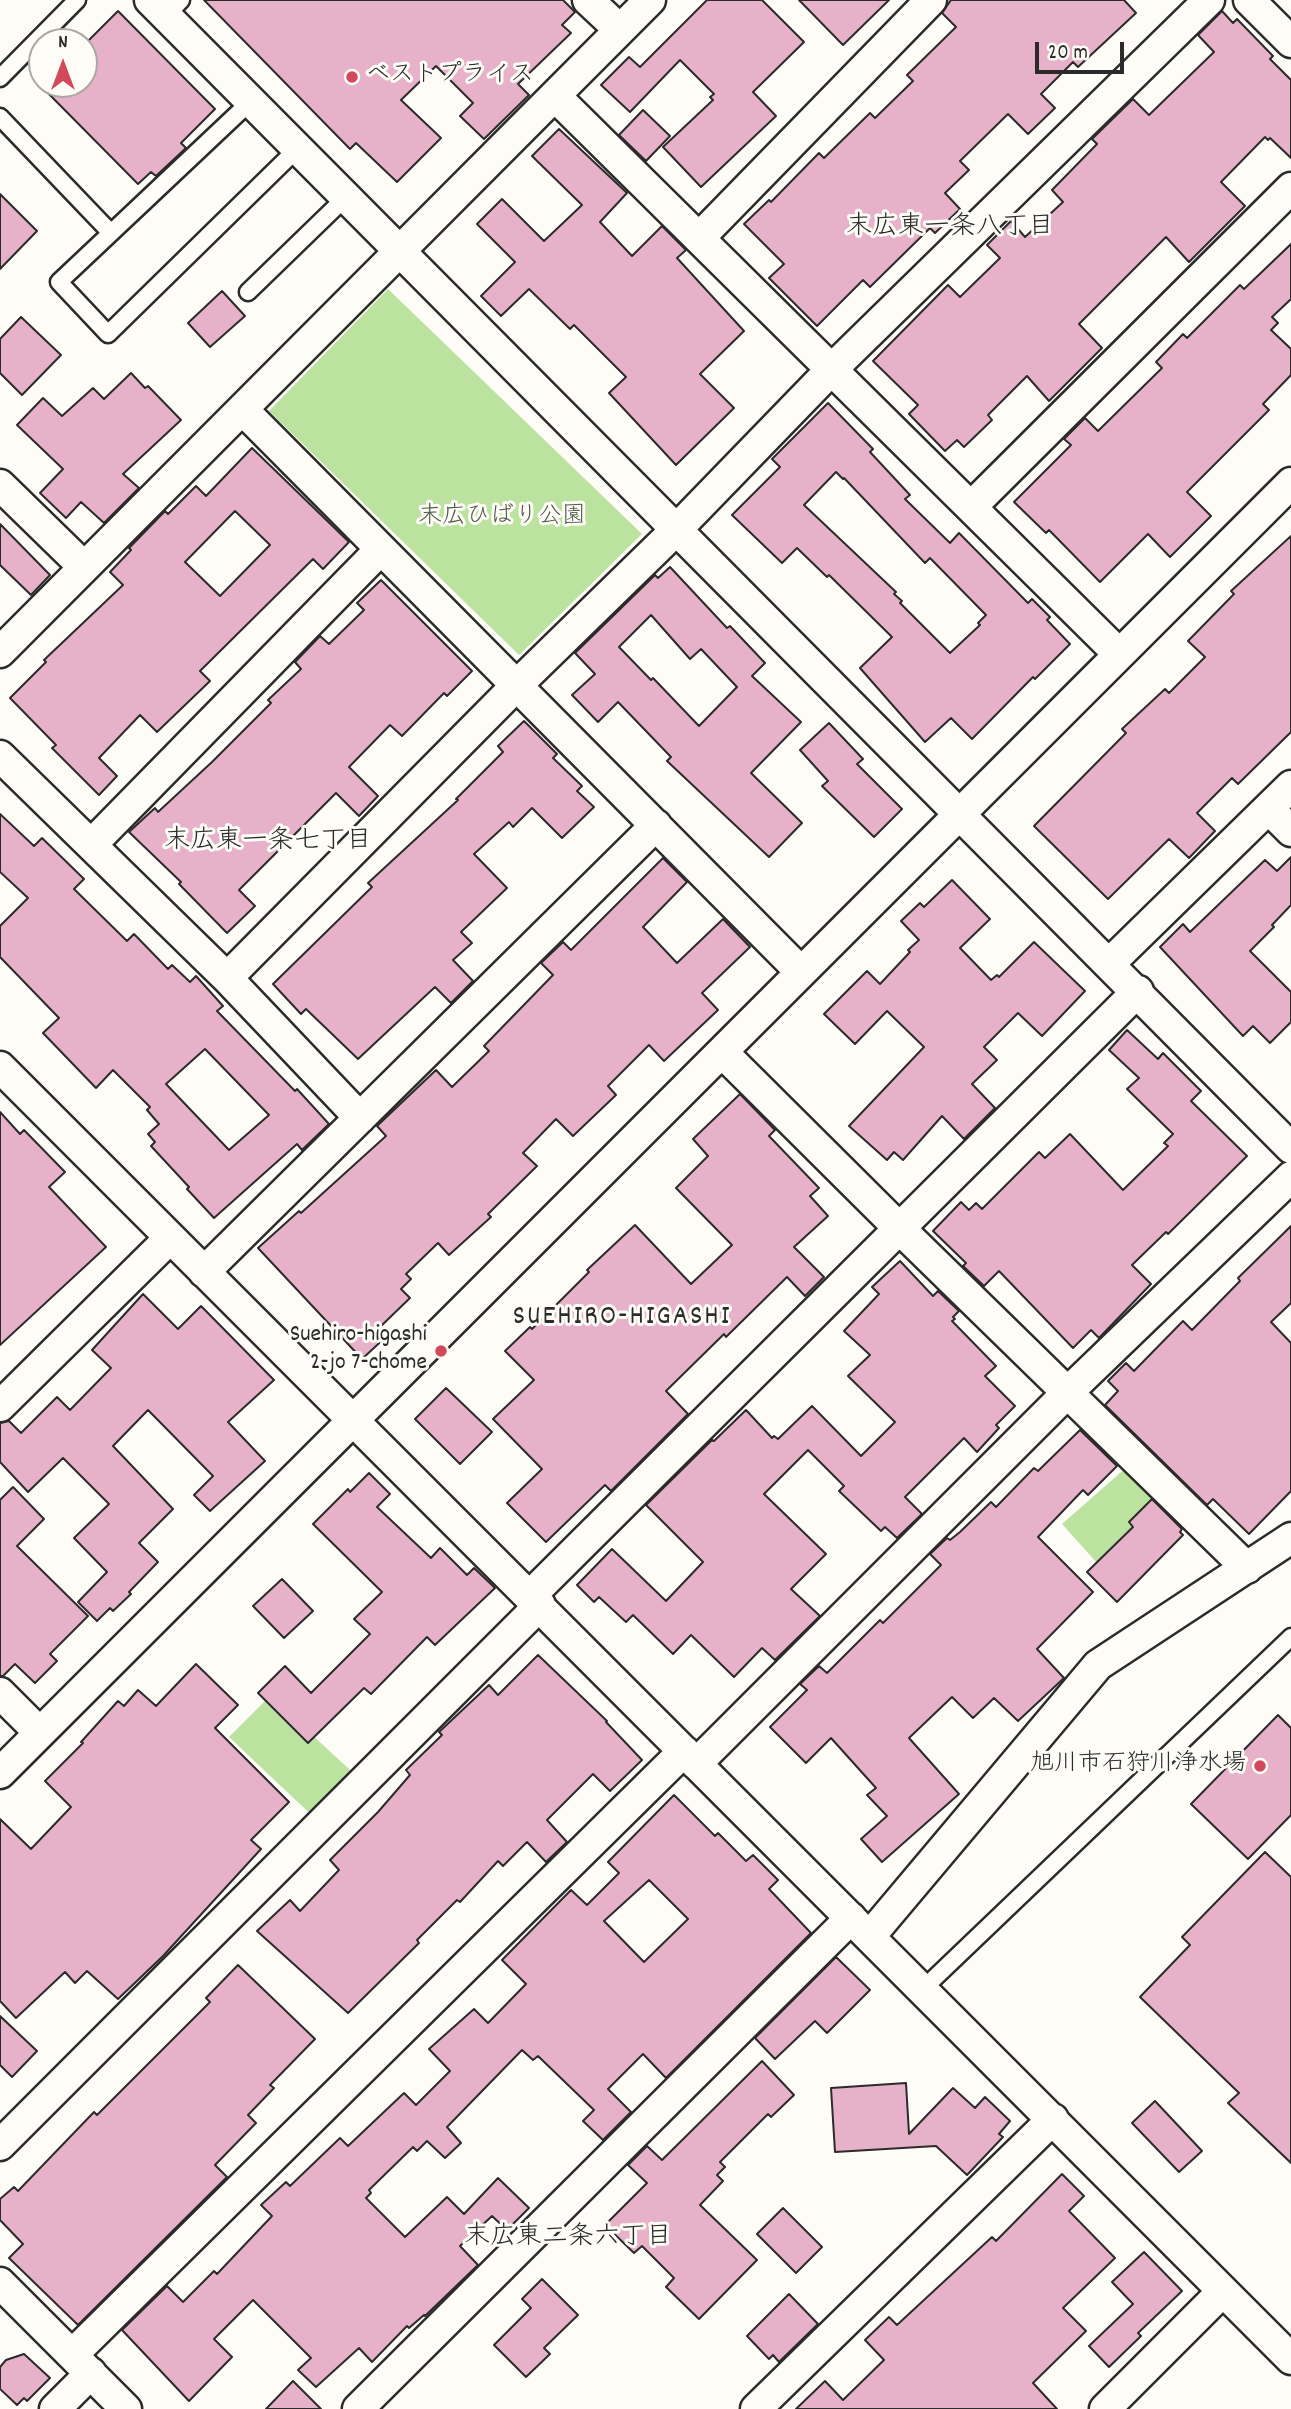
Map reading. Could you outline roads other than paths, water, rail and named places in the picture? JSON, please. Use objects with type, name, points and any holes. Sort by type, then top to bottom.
[{"type":"street","points":[[588,0],[620,30]]},
{"type":"street","points":[[0,652],[650,0]]},
{"type":"street","points":[[700,237],[931,0]]},
{"type":"street","points":[[227,978],[516,686],[676,530],[831,370],[1209,0]]},
{"type":"street","points":[[1249,0],[1291,42]]},
{"type":"street","points":[[166,5],[251,101],[1291,1148]]},
{"type":"street","points":[[555,96],[1119,654]]},
{"type":"street","points":[[971,507],[1291,188]]},
{"type":"street","points":[[243,410],[801,972]]},
{"type":"street","points":[[0,1773],[1291,482]]},
{"type":"street","points":[[0,485],[83,566]]},
{"type":"street","points":[[91,845],[380,550]]},
{"type":"street","points":[[0,756],[227,978],[360,1118]]},
{"type":"street","points":[[1110,963],[1291,786]]},
{"type":"street","points":[[1269,809],[1291,831]]},
{"type":"street","points":[[204,1272],[656,825]]},
{"type":"street","points":[[0,2144],[900,1229],[1138,991]]},
{"type":"street","points":[[722,1052],[1247,1568]]},
{"type":"street","points":[[1,1071],[535,1601],[1291,2360]]},
{"type":"street","points":[[55,2409],[82,2364],[690,1758],[1291,1177]]},
{"type":"street","points":[[0,1406],[170,1238]]},
{"type":"street","points":[[358,2409],[861,1927],[1098,1665],[1291,1538]]},
{"type":"street","points":[[0,1693],[40,1733]]},
{"type":"street","points":[[756,2409],[1053,2119]]},
{"type":"street","points":[[0,2283],[126,2409]]},
{"type":"street","points":[[1105,2409],[1222,2292]]},
{"type":"lane","points":[[0,78],[77,0]]},
{"type":"lane","points":[[251,101],[59,282],[108,334],[299,148]]},
{"type":"lane","points":[[0,117],[111,233]]},
{"type":"lane","points":[[248,292],[346,197]]},
{"type":"lane","points":[[923,1989],[1291,1637]]},
{"type":"place","name":"ベストプライス","points":[[352,77]]},
{"type":"place","name":"Suehiro-higashi 2-jo 7-chome","points":[[441,1351]]},
{"type":"place","name":"旭川市石狩川浄水場","points":[[1260,1766]]},
{"type":"district","name":"末広東一条八丁目","points":[[950,229]]},
{"type":"district","name":"末広東一条七丁目","points":[[268,843]]},
{"type":"district","name":"SUEHIRO-HIGASHI","points":[[622,1319]]},
{"type":"district","name":"末広東二条六丁目","points":[[568,2239]]},
{"type":"park label","name":"末広ひばり公園","points":[[502,519]]}]
